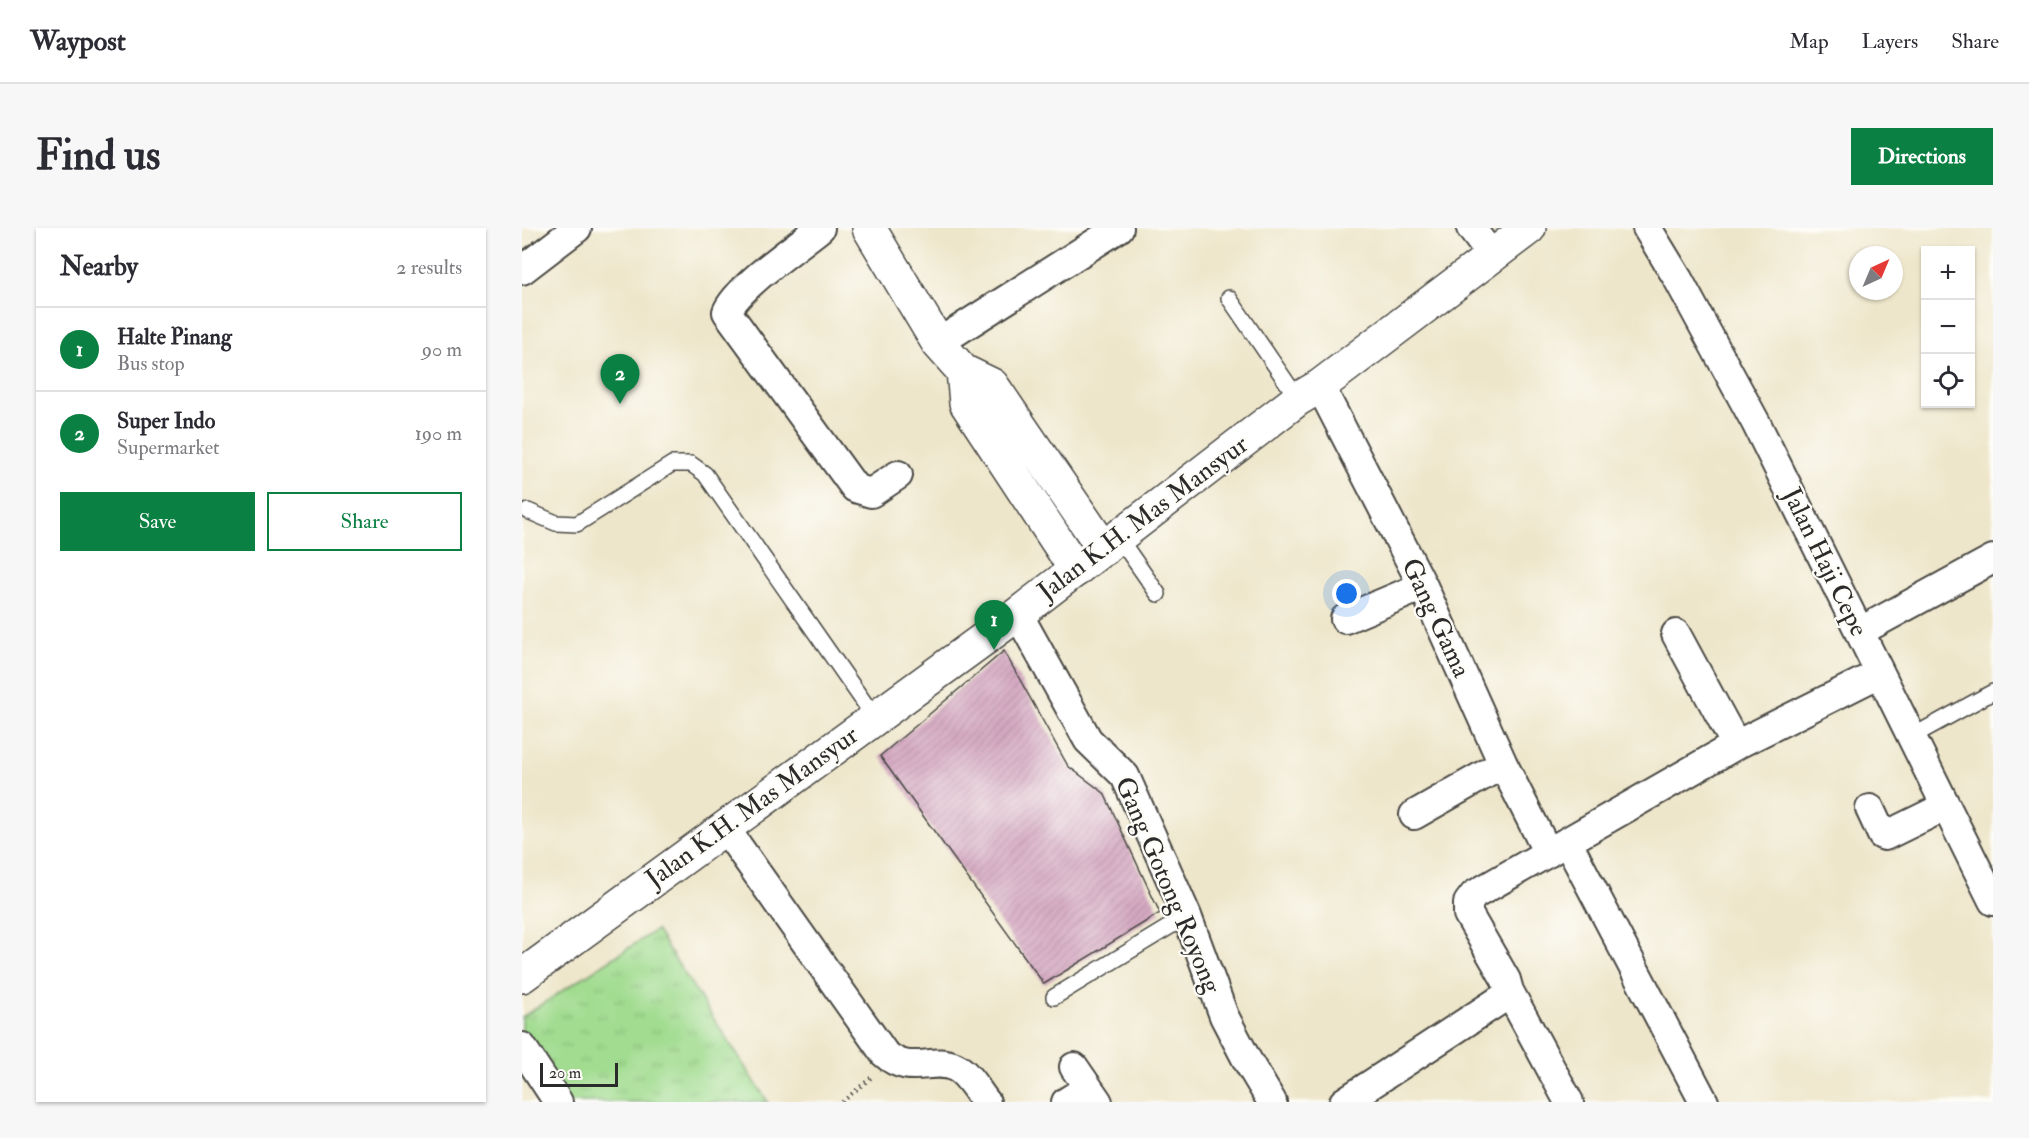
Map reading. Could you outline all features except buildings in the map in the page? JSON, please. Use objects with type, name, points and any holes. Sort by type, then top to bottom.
[{"type":"main road","points":[[868,228],[938,343],[963,371],[992,385],[1112,544]]},
{"type":"main road","name":"Jalan K.H. Mas Mansyur","points":[[522,976],[1018,614],[1529,228]]},
{"type":"main road","points":[[963,371],[966,403],[1076,570]]},
{"type":"street","points":[[522,270],[577,228]]},
{"type":"street","points":[[820,228],[752,283],[731,302],[727,312],[855,488],[871,493],[898,475]]},
{"type":"street","points":[[938,343],[1119,228]]},
{"type":"street","points":[[1471,228],[1492,256]]},
{"type":"street","name":"Jalan Haji Cepe","points":[[1647,228],[1678,279],[1756,423],[1946,806],[1983,857],[1993,901]]},
{"type":"street","name":"Gang Gama","points":[[1309,392],[1423,586],[1503,764],[1558,848],[1704,1102]]},
{"type":"street","points":[[1859,632],[1993,559]]},
{"type":"street","points":[[1345,620],[1423,586]]},
{"type":"street","name":"Gang Gotong Royong","points":[[1018,614],[1088,740],[1125,776],[1187,916],[1224,1016],[1272,1102]]},
{"type":"street","points":[[1676,634],[1736,745]]},
{"type":"street","points":[[1569,1102],[1509,991],[1506,980],[1468,914],[1468,903],[1474,895],[1736,745],[1880,673]]},
{"type":"street","points":[[1414,814],[1503,764]]},
{"type":"street","points":[[1870,809],[1882,835],[1885,836],[1946,806]]},
{"type":"street","points":[[724,828],[884,1053],[891,1060],[909,1065],[953,1066],[961,1070],[986,1102]]},
{"type":"street","points":[[1344,1102],[1493,1004],[1509,991]]},
{"type":"street","points":[[522,1047],[558,1102]]},
{"type":"lane","points":[[1229,298],[1309,392]]},
{"type":"lane","points":[[528,511],[556,524],[577,524],[672,464],[691,464],[705,474],[875,718]]},
{"type":"lane","points":[[1112,544],[1158,594]]},
{"type":"lane","points":[[1911,736],[1993,692]]},
{"type":"lane","points":[[1054,997],[1187,916]]},
{"type":"path","points":[[842,1102],[891,1060]]},
{"type":"green space","points":[[656,930],[768,1102],[566,1102],[522,1035],[522,1017]]},
{"type":"place","name":"Super Indo","points":[[620,404]]},
{"type":"place","name":"Halte Pinang","points":[[994,650]]}]
